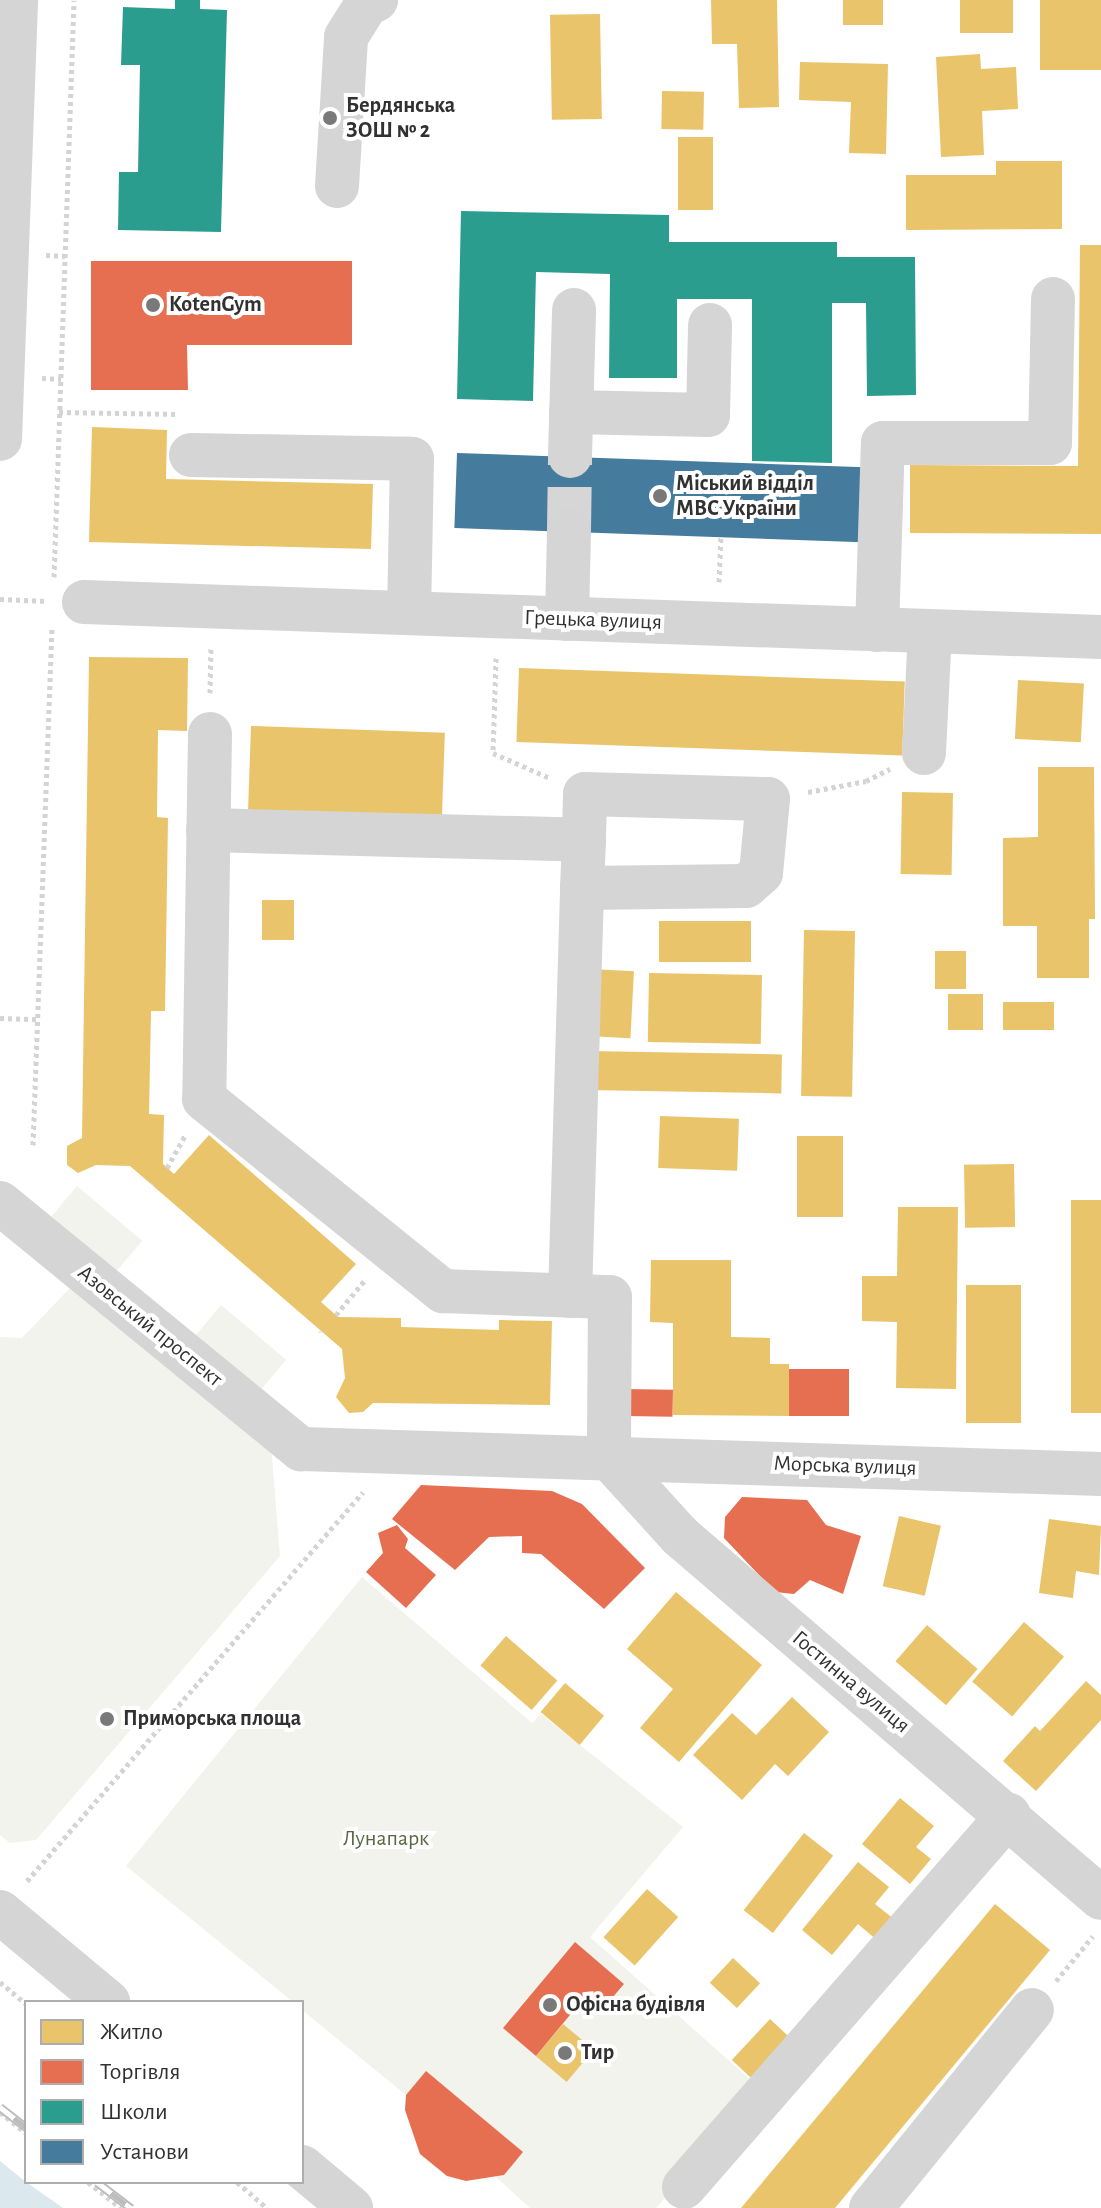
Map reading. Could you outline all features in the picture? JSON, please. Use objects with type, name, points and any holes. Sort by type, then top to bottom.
[{"type":"street","points":[[0,439],[16,0]]},
{"type":"street","points":[[337,186],[346,37],[367,4],[376,0]]},
{"type":"street","points":[[877,630],[883,443],[1050,443],[1053,299]]},
{"type":"street","points":[[570,456],[574,310]]},
{"type":"street","points":[[571,412],[708,415],[710,325]]},
{"type":"street","points":[[191,455],[412,459],[409,613]]},
{"type":"street","points":[[567,619],[569,531]]},
{"type":"street","name":"Грецька вулиця","points":[[84,602],[1101,637]]},
{"type":"street","points":[[924,753],[930,631]]},
{"type":"street","points":[[210,734],[204,1099],[443,1291],[610,1297],[599,1458]]},
{"type":"street","points":[[570,1296],[582,888],[584,840],[585,794],[768,799],[761,873],[746,886],[582,888]]},
{"type":"street","points":[[208,830],[584,840]]},
{"type":"street","name":"Азовський проспект","points":[[0,1203],[301,1449]]},
{"type":"street","name":"Морська вулиця","points":[[301,1449],[1101,1474]]},
{"type":"street","name":"Гостинна вулиця","points":[[599,1458],[680,1536],[1009,1815],[1101,1898]]},
{"type":"street","points":[[684,2187],[1009,1815]]},
{"type":"street","points":[[0,1912],[106,2000]]},
{"type":"street","points":[[871,2208],[1032,2010]]},
{"type":"street","points":[[304,2169],[351,2208]]},
{"type":"path","points":[[59,412],[191,414],[191,455]]},
{"type":"path","points":[[210,734],[211,606]]},
{"type":"path","points":[[498,617],[493,753],[585,794]]},
{"type":"path","points":[[768,799],[866,781],[924,753]]},
{"type":"path","points":[[0,1018],[38,1019]]},
{"type":"path","points":[[0,1912],[397,1452]]},
{"type":"path","points":[[1032,2010],[1101,1926]]},
{"type":"path","points":[[0,1982],[24,2002]]},
{"type":"path","points":[[0,2112],[24,2131]]},
{"type":"path","points":[[91,2184],[121,2208]]},
{"type":"path","points":[[239,2184],[267,2208]]},
{"type":"green space","points":[[77,1186],[142,1241],[116,1271],[51,1217]]},
{"type":"green space","points":[[72,1286],[271,1445],[280,1556],[36,1840],[10,1843],[0,1835],[0,1337],[22,1338]]},
{"type":"green space","points":[[221,1305],[286,1360],[260,1390],[195,1336]]},
{"type":"green space","name":"Лунапарк","points":[[362,1577],[532,1723],[541,1714],[683,1827],[590,1937],[763,2091],[656,2208],[530,2208],[406,2095],[304,2012],[304,2000],[291,2000],[126,1866]]},
{"type":"shaded area","points":[[0,2161],[24,2180],[24,2184],[29,2184],[63,2208],[0,2208]]},
{"type":"building: Житло","points":[[711,0],[777,0],[779,107],[739,108],[737,44],[712,44]]},
{"type":"building: Житло","points":[[843,0],[883,0],[883,25],[843,25]]},
{"type":"building: Житло","points":[[960,0],[1013,0],[1013,33],[960,33]]},
{"type":"building: Житло","points":[[1040,0],[1101,0],[1101,70],[1040,70]]},
{"type":"building: Житло","points":[[600,14],[602,119],[552,120],[550,15]]},
{"type":"building: Житло","points":[[980,54],[981,69],[1016,67],[1018,109],[982,111],[984,155],[941,157],[936,57]]},
{"type":"building: Житло","points":[[800,62],[888,64],[886,154],[849,153],[851,102],[799,100]]},
{"type":"building: Житло","points":[[662,91],[704,92],[703,130],[661,129]]},
{"type":"building: Житло","points":[[678,137],[713,137],[713,210],[678,210]]},
{"type":"building: Житло","points":[[996,161],[1062,161],[1062,229],[906,230],[906,175],[996,175]]},
{"type":"building: Житло","points":[[1080,245],[1101,245],[1101,534],[910,533],[910,465],[1078,466]]},
{"type":"building: Житло","points":[[92,427],[167,430],[166,479],[373,484],[371,549],[89,542]]},
{"type":"building: Житло","points":[[89,657],[188,658],[187,731],[158,730],[157,817],[168,818],[165,1011],[151,1011],[149,1114],[164,1115],[163,1164],[174,1174],[209,1135],[356,1264],[321,1302],[338,1317],[401,1318],[401,1327],[499,1330],[499,1320],[552,1321],[550,1405],[373,1403],[363,1412],[349,1413],[336,1397],[345,1378],[342,1349],[130,1166],[96,1165],[78,1173],[67,1165],[67,1146],[82,1138]]},
{"type":"building: Житло","points":[[519,668],[905,681],[902,755],[516,742]]},
{"type":"building: Житло","points":[[1018,680],[1084,683],[1081,742],[1015,739]]},
{"type":"building: Житло","points":[[251,726],[445,733],[442,819],[248,812]]},
{"type":"building: Житло","points":[[1038,767],[1094,767],[1095,919],[1089,919],[1089,978],[1037,978],[1037,926],[1003,926],[1003,838],[1038,837]]},
{"type":"building: Житло","points":[[902,792],[953,793],[952,875],[901,874]]},
{"type":"building: Житло","points":[[262,900],[294,900],[294,940],[262,940]]},
{"type":"building: Житло","points":[[659,921],[751,921],[751,962],[659,962]]},
{"type":"building: Житло","points":[[804,930],[855,931],[852,1097],[801,1096]]},
{"type":"building: Житло","points":[[935,951],[966,951],[966,989],[935,989]]},
{"type":"building: Житло","points":[[591,969],[634,971],[630,1038],[587,1036]]},
{"type":"building: Житло","points":[[649,973],[762,975],[761,1044],[648,1042]]},
{"type":"building: Житло","points":[[948,994],[983,994],[983,1030],[948,1030]]},
{"type":"building: Житло","points":[[1003,1002],[1054,1002],[1054,1030],[1003,1030]]},
{"type":"building: Житло","points":[[587,1051],[782,1054],[781,1093],[586,1090]]},
{"type":"building: Житло","points":[[660,1116],[739,1119],[737,1171],[658,1168]]},
{"type":"building: Житло","points":[[797,1136],[843,1136],[843,1217],[797,1217]]},
{"type":"building: Житло","points":[[1014,1164],[1015,1227],[965,1228],[964,1165]]},
{"type":"building: Житло","points":[[1071,1200],[1101,1200],[1101,1413],[1071,1413]]},
{"type":"building: Житло","points":[[898,1207],[958,1207],[956,1389],[896,1388],[897,1322],[862,1321],[862,1276],[897,1276]]},
{"type":"building: Житло","points":[[651,1260],[731,1260],[731,1337],[770,1338],[770,1364],[789,1364],[789,1416],[673,1415],[673,1323],[650,1322]]},
{"type":"building: Житло","points":[[966,1285],[1021,1285],[1021,1423],[966,1423]]},
{"type":"building: Житло","points":[[899,1516],[941,1526],[925,1596],[883,1586]]},
{"type":"building: Житло","points":[[1049,1519],[1101,1526],[1099,1575],[1076,1571],[1073,1598],[1039,1593]]},
{"type":"building: Житло","points":[[676,1592],[762,1665],[679,1762],[640,1728],[673,1689],[627,1649]]},
{"type":"building: Житло","points":[[1024,1622],[1064,1657],[1012,1716],[972,1682]]},
{"type":"building: Житло","points":[[927,1625],[978,1669],[946,1705],[896,1661]]},
{"type":"building: Житло","points":[[506,1636],[557,1681],[532,1710],[480,1665]]},
{"type":"building: Житло","points":[[1086,1681],[1101,1695],[1101,1720],[1036,1791],[1003,1761],[1035,1726],[1040,1731]]},
{"type":"building: Житло","points":[[565,1683],[604,1716],[580,1745],[541,1712]]},
{"type":"building: Житло","points":[[792,1697],[829,1732],[788,1776],[775,1764],[742,1800],[693,1755],[732,1713],[756,1735]]},
{"type":"building: Житло","points":[[900,1798],[934,1826],[916,1847],[931,1859],[910,1884],[862,1844]]},
{"type":"building: Житло","points":[[804,1833],[833,1856],[773,1933],[744,1910]]},
{"type":"building: Житло","points":[[858,1862],[889,1887],[875,1904],[895,1920],[878,1941],[858,1924],[832,1955],[802,1930]]},
{"type":"building: Житло","points":[[647,1889],[678,1917],[635,1965],[604,1937]]},
{"type":"building: Житло","points":[[995,1904],[1050,1950],[835,2208],[741,2208]]},
{"type":"building: Житло","points":[[733,1958],[760,1983],[737,2008],[710,1983]]},
{"type":"building: Житло","points":[[770,2019],[794,2042],[756,2082],[732,2060]]},
{"type":"building: Житло","name":"Тир","points":[[563,2024],[594,2050],[567,2082],[536,2056]]},
{"type":"building: Торгівля","points":[[91,261],[352,261],[352,345],[187,345],[188,390],[91,390]]},
{"type":"building: Торгівля","points":[[789,1369],[849,1369],[849,1416],[789,1416]]},
{"type":"building: Торгівля","points":[[625,1389],[673,1390],[673,1417],[625,1416]]},
{"type":"building: Торгівля","points":[[421,1485],[552,1491],[582,1504],[645,1568],[604,1609],[541,1554],[522,1553],[522,1536],[489,1537],[455,1570],[392,1519]]},
{"type":"building: Торгівля","points":[[742,1497],[807,1500],[826,1525],[861,1536],[843,1594],[810,1580],[794,1594],[775,1592],[724,1538],[725,1517]]},
{"type":"building: Торгівля","points":[[397,1525],[408,1539],[405,1548],[436,1575],[406,1608],[366,1572],[383,1553],[378,1533]]},
{"type":"building: Торгівля","name":"Офісна будівля","points":[[575,1942],[624,1984],[601,2011],[584,1998],[536,2056],[503,2028]]},
{"type":"building: Торгівля","points":[[426,2071],[523,2152],[504,2175],[466,2181],[447,2176],[420,2154],[405,2110],[406,2095]]},
{"type":"building: Школи","points":[[175,0],[200,0],[200,9],[227,10],[221,232],[118,230],[119,172],[138,172],[140,65],[121,65],[123,7],[175,9]]},
{"type":"building: Школи","points":[[461,211],[669,215],[669,242],[837,242],[837,257],[915,257],[916,395],[867,396],[866,303],[832,303],[832,463],[752,461],[752,299],[677,299],[677,378],[609,378],[610,274],[536,272],[533,401],[457,399]]},
{"type":"building: Установи","name":"Міський відділ МВС України","points":[[457,453],[865,467],[862,542],[454,528]]},
{"type":"tunnel","points":[[569,531],[570,456]]},
{"type":"railway","points":[[0,2107],[24,2125]]},
{"type":"railway","points":[[100,2184],[131,2208]]},
{"type":"place","name":"Бердянська ЗОШ № 2","points":[[330,118]]},
{"type":"place","name":"KotenGym","points":[[153,305]]},
{"type":"place","name":"Міський відділ МВС України","points":[[660,496]]},
{"type":"place","name":"Приморська площа","points":[[107,1719]]},
{"type":"place","name":"Офісна будівля","points":[[550,2005]]},
{"type":"place","name":"Тир","points":[[565,2053]]}]
